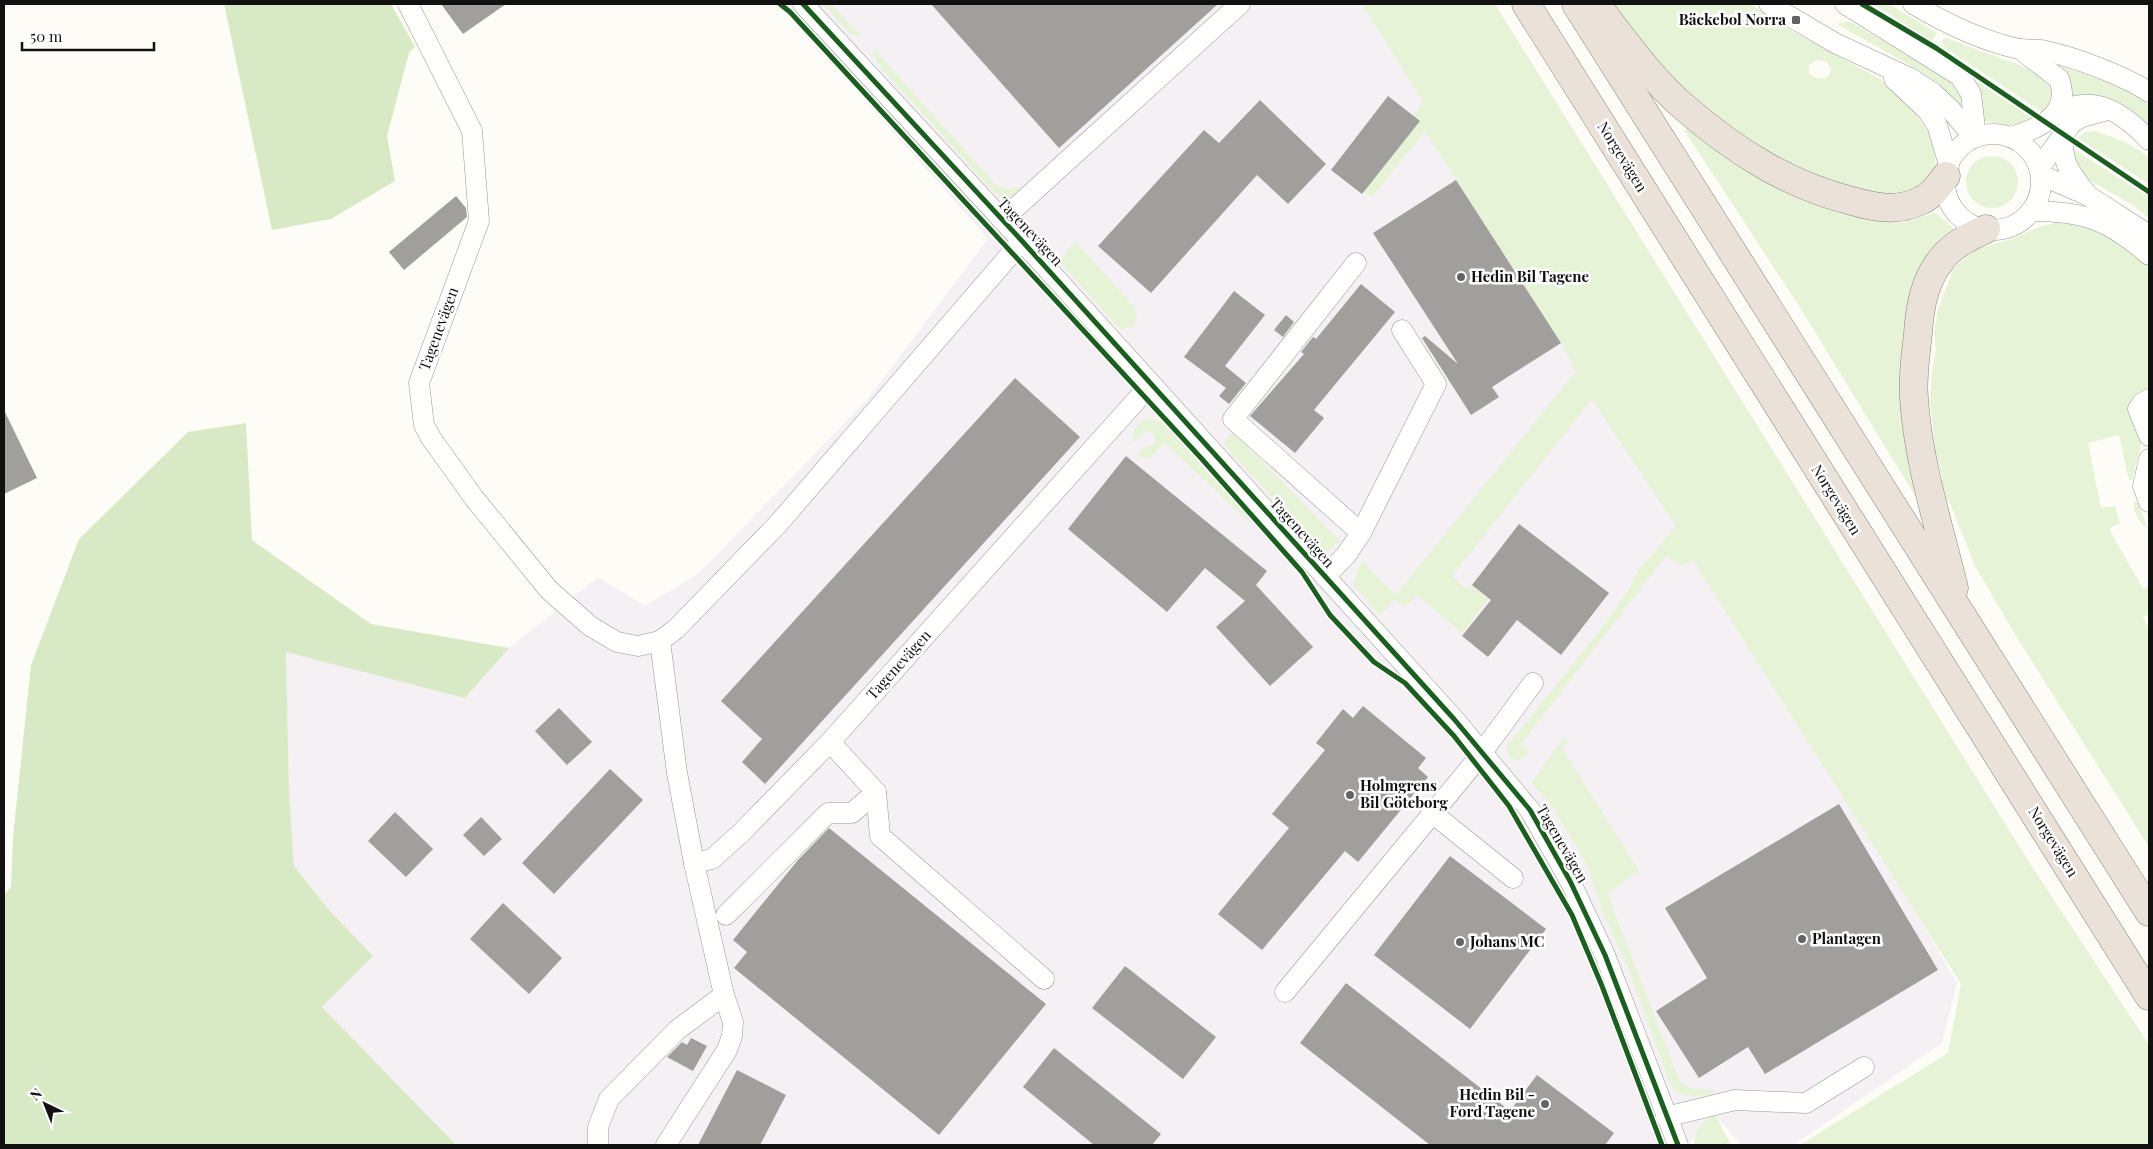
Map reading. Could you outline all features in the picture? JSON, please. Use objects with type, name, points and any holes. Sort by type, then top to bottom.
[{"type":"highway","name":"Norgevägen","points":[[1526,4],[2149,996]]},
{"type":"highway","points":[[1576,4],[2149,912]]},
{"type":"highway","points":[[1596,4],[1651,72],[1683,107],[1748,156],[1778,174],[1808,188],[1840,198],[1874,207],[1895,208],[1924,200],[1936,190],[1947,170]]},
{"type":"highway","points":[[1961,614],[1919,437],[1914,397],[1915,356],[1922,301],[1934,271],[1945,255],[1955,246],[1986,229]]},
{"type":"street","name":"Tagenevägen","points":[[408,4],[472,131],[479,221],[419,383],[424,425],[431,438],[474,498],[549,590],[590,626],[617,642],[638,646],[660,641],[676,628],[778,524],[1022,241]]},
{"type":"street","name":"Tagenevägen","points":[[803,4],[1151,384],[1482,752],[1530,810],[1570,881],[1605,955],[1678,1145]]},
{"type":"street","points":[[1002,220],[1240,4]]},
{"type":"street","points":[[1769,4],[1821,35],[1910,78],[1933,93],[1951,110],[1975,138]]},
{"type":"street","points":[[1845,4],[1960,76],[1971,94],[1975,138]]},
{"type":"street","points":[[1913,4],[1968,32],[2020,49],[2046,51],[2071,59],[2116,76],[2149,92]]},
{"type":"street","points":[[2020,49],[2059,79],[2063,100],[2057,112]]},
{"type":"street","points":[[1878,64],[1928,112],[1937,125],[1947,170],[1948,196],[1956,212],[1970,223],[1986,229],[2011,226],[2031,211],[2040,194],[2040,172],[2025,146],[2010,137],[1993,134],[1975,138],[1958,149],[1947,170]]},
{"type":"street","points":[[2010,137],[2028,132],[2057,112],[2081,104],[2096,104],[2128,119],[2149,140]]},
{"type":"street","points":[[2040,172],[2072,123],[2082,116],[2110,110]]},
{"type":"street","points":[[2064,134],[2062,150],[2069,172],[2087,195]]},
{"type":"street","points":[[2040,172],[2087,195],[2149,235]]},
{"type":"street","points":[[2031,211],[2064,211],[2091,217],[2113,228],[2149,255]]},
{"type":"street","points":[[1356,263],[1233,419],[1361,533]]},
{"type":"street","points":[[1325,577],[1346,555],[1361,533],[1436,384],[1402,330]]},
{"type":"street","name":"Tagenevägen","points":[[694,862],[712,859],[740,834],[830,742],[1151,384]]},
{"type":"street","points":[[2149,399],[2142,403],[2138,409],[2149,436]]},
{"type":"street","points":[[2149,459],[2143,486],[2149,502]]},
{"type":"street","points":[[660,641],[677,773],[694,862],[724,995],[732,1022],[732,1036],[727,1050],[666,1145]]},
{"type":"street","points":[[1285,992],[1482,752],[1533,683]]},
{"type":"street","points":[[830,742],[876,792],[880,836],[1044,979]]},
{"type":"street","points":[[726,915],[828,813],[852,812],[876,792]]},
{"type":"street","points":[[1431,812],[1513,878]]},
{"type":"street","points":[[598,1145],[598,1127],[609,1099],[677,1030],[724,995]]},
{"type":"street","points":[[1666,1117],[1735,1100],[1806,1103],[1864,1066]]},
{"type":"shaded area","points":[[780,4],[1397,4],[1823,752],[1957,983],[1942,1043],[1794,1145],[1741,1145],[1718,1118],[1686,1145],[456,1145],[322,1007],[329,910],[294,866],[289,791],[286,651],[465,697],[509,648],[598,577],[645,606],[698,574],[867,400],[988,239]]},
{"type":"green space","points":[[224,4],[391,4],[415,47],[409,53],[387,136],[395,181],[331,219],[272,230]]},
{"type":"green space","points":[[823,4],[831,4],[859,34],[858,36],[851,34]]},
{"type":"green space","points":[[1362,4],[1495,4],[2022,851],[2149,1045],[2149,1145],[1800,1145],[1948,1053],[1961,984],[1693,560],[1681,565],[1666,556],[1521,744],[1530,752],[1519,761],[1509,757],[1507,746],[1604,625],[1630,587],[1638,571],[1676,526],[1592,399],[1452,576],[1465,588],[1472,585],[1489,598],[1462,633],[1417,595],[1405,607],[1395,599],[1380,615],[1353,585],[1362,561],[1396,595],[1576,371],[1561,343],[1425,131],[1372,197],[1364,192],[1423,101]]},
{"type":"green space","points":[[1615,4],[1751,4],[1792,31],[1880,79],[1908,102],[1930,135],[1935,152],[1935,166],[1930,178],[1918,189],[1906,195],[1862,194],[1777,163],[1694,100],[1661,66],[1633,32]],"holes":[[[1816,60],[1827,62],[1831,69],[1830,74],[1824,79],[1809,74],[1809,65]]]},
{"type":"green space","points":[[1873,4],[1889,4],[1937,33],[1932,41]]},
{"type":"green space","points":[[1849,21],[1922,64],[1927,62],[1947,74],[1962,91],[1961,107],[1936,83],[1920,72],[1837,24]]},
{"type":"green space","points":[[1946,38],[2046,75],[2057,94],[2044,113],[1944,47],[1942,40]]},
{"type":"green space","points":[[874,49],[997,186],[1011,190],[1018,186],[1021,189],[1012,196],[1003,198],[994,192],[881,68],[872,53]]},
{"type":"green space","points":[[2056,64],[2116,86],[2139,97],[2149,104],[2149,126],[2132,111],[2114,100],[2094,95],[2071,98]]},
{"type":"green space","points":[[1969,76],[2034,120],[2012,125],[1981,121]]},
{"type":"green space","points":[[1688,128],[1883,220],[1901,223],[1936,213],[1956,231],[1928,254],[1915,276],[1912,287],[1903,420],[1910,470],[1927,515],[1799,306],[1684,130]]},
{"type":"green space","points":[[2095,131],[2125,142],[2149,157],[2149,184],[2078,138],[2085,132]]},
{"type":"green space","points":[[2073,149],[2149,197],[2149,218],[2131,204],[2089,180],[2081,171],[2073,154]]},
{"type":"green space","points":[[1987,156],[1997,156],[2011,163],[2018,177],[2018,187],[2011,201],[1997,208],[1987,208],[1977,204],[1970,197],[1966,187],[1966,177],[1970,167],[1977,160]]},
{"type":"green space","points":[[2055,223],[2082,227],[2106,235],[2129,249],[2149,267],[2149,394],[2141,444],[2132,480],[2129,480],[2119,435],[2088,443],[2101,508],[2115,506],[2120,523],[2109,529],[2143,589],[2149,586],[2149,614],[2143,617],[2149,629],[2149,847],[2019,641],[1976,568],[1948,499],[1944,499],[1940,484],[1943,480],[1936,452],[1930,401],[1932,370],[1936,351],[1934,332],[1938,309],[1952,274],[1949,272],[1976,249],[2012,239],[2039,227]]},
{"type":"green space","points":[[1075,241],[1135,308],[1137,316],[1134,326],[1120,329],[1059,261]]},
{"type":"green space","points":[[1146,418],[1161,421],[1250,519],[1248,521],[1164,442],[1150,458],[1144,458],[1137,453],[1145,447],[1153,445],[1156,440],[1152,432],[1145,432],[1133,443],[1134,430]]},
{"type":"green space","points":[[246,423],[252,540],[371,624],[509,648],[465,698],[286,652],[289,791],[294,866],[329,910],[373,956],[322,1007],[456,1145],[4,1145],[4,895],[11,887],[13,837],[31,665],[79,539],[188,432]]},
{"type":"green space","points":[[1233,432],[1340,541],[1331,549],[1322,552],[1226,447],[1224,442]]},
{"type":"green space","points":[[2134,501],[2138,503],[2148,529],[2137,516],[2133,504]]},
{"type":"green space","points":[[1564,737],[1568,742],[1562,748],[1639,871],[1607,893],[1680,1082],[1690,1088],[1715,1091],[1713,1094],[1690,1096],[1680,1093],[1671,1086],[1627,965],[1603,913],[1586,863],[1551,804],[1531,783]]},
{"type":"green space","points":[[1715,1114],[1731,1145],[1695,1145],[1697,1131],[1707,1119]]},
{"type":"building","points":[[441,4],[506,4],[463,34]]},
{"type":"building","points":[[931,4],[1218,4],[1059,148]]},
{"type":"building","points":[[1388,96],[1420,121],[1362,194],[1331,170]]},
{"type":"building","points":[[1260,100],[1326,164],[1288,204],[1257,175],[1151,293],[1098,246],[1204,130],[1219,143]]},
{"type":"building","name":"Hedin Bil Tagene","points":[[1456,180],[1561,343],[1492,387],[1499,397],[1471,415],[1422,338],[1425,336],[1458,364],[1373,233]]},
{"type":"building","points":[[456,196],[466,208],[467,217],[404,270],[389,252]]},
{"type":"building","points":[[1361,284],[1395,312],[1314,410],[1324,418],[1295,453],[1250,416],[1304,354],[1301,352],[1313,337],[1316,339]]},
{"type":"building","points":[[1234,291],[1265,315],[1225,366],[1246,383],[1229,404],[1219,396],[1226,388],[1184,357]]},
{"type":"building","points":[[1286,315],[1294,322],[1283,337],[1274,330]]},
{"type":"building","points":[[1015,378],[1080,437],[765,784],[742,762],[762,739],[721,701]]},
{"type":"building","points":[[4,410],[37,478],[4,494]]},
{"type":"building","points":[[1126,456],[1267,571],[1256,585],[1313,647],[1270,686],[1216,627],[1245,601],[1205,568],[1167,612],[1068,529]]},
{"type":"building","points":[[1519,524],[1609,593],[1561,655],[1517,620],[1488,657],[1462,636],[1491,600],[1472,585]]},
{"type":"building","name":"Holmgrens Bil Göteborg","points":[[1363,706],[1426,758],[1418,768],[1428,777],[1358,862],[1345,851],[1262,950],[1218,914],[1289,828],[1272,814],[1325,750],[1316,743],[1343,709],[1353,718]]},
{"type":"building","points":[[559,708],[592,742],[567,765],[535,731]]},
{"type":"building","points":[[610,769],[643,800],[554,894],[522,863]]},
{"type":"building","name":"Plantagen","points":[[1839,804],[1938,970],[1765,1074],[1748,1047],[1699,1078],[1656,1011],[1707,978],[1665,908]]},
{"type":"building","points":[[395,812],[433,849],[406,877],[368,841]]},
{"type":"building","points":[[481,817],[502,839],[484,856],[463,835]]},
{"type":"building","points":[[829,828],[1046,1004],[939,1135],[734,968],[747,952],[733,940],[798,860]]},
{"type":"building","name":"Johans MC","points":[[1450,856],[1546,929],[1470,1029],[1374,955]]},
{"type":"building","points":[[503,903],[562,958],[529,994],[470,939]]},
{"type":"building","points":[[1125,966],[1216,1037],[1183,1079],[1092,1008]]},
{"type":"building","points":[[1346,983],[1510,1111],[1537,1075],[1614,1133],[1605,1145],[1430,1145],[1300,1043]]},
{"type":"building","points":[[691,1038],[707,1046],[693,1071],[667,1057],[682,1042],[687,1045]]},
{"type":"building","points":[[1054,1048],[1161,1134],[1152,1145],[1094,1145],[1023,1087]]},
{"type":"building","points":[[737,1070],[786,1095],[760,1145],[698,1145]]},
{"type":"cycle path","points":[[780,4],[790,12],[1201,458],[1302,572],[1330,615],[1374,662],[1405,683],[1454,736],[1509,806],[1572,915],[1602,986],[1662,1145]]},
{"type":"cycle path","points":[[803,4],[1022,241],[1454,719],[1530,810],[1570,881],[1605,955],[1678,1145]]},
{"type":"cycle path","points":[[1862,4],[1936,48],[2149,192]]},
{"type":"place","name":"Bäckebol Norra","points":[[1796,20]]},
{"type":"place","name":"Hedin Bil Tagene","points":[[1461,277]]},
{"type":"place","name":"Holmgrens Bil Göteborg","points":[[1350,795]]},
{"type":"place","name":"Plantagen","points":[[1802,939]]},
{"type":"place","name":"Johans MC","points":[[1460,942]]},
{"type":"place","name":"Hedin Bil - Ford Tagene","points":[[1545,1104]]}]
